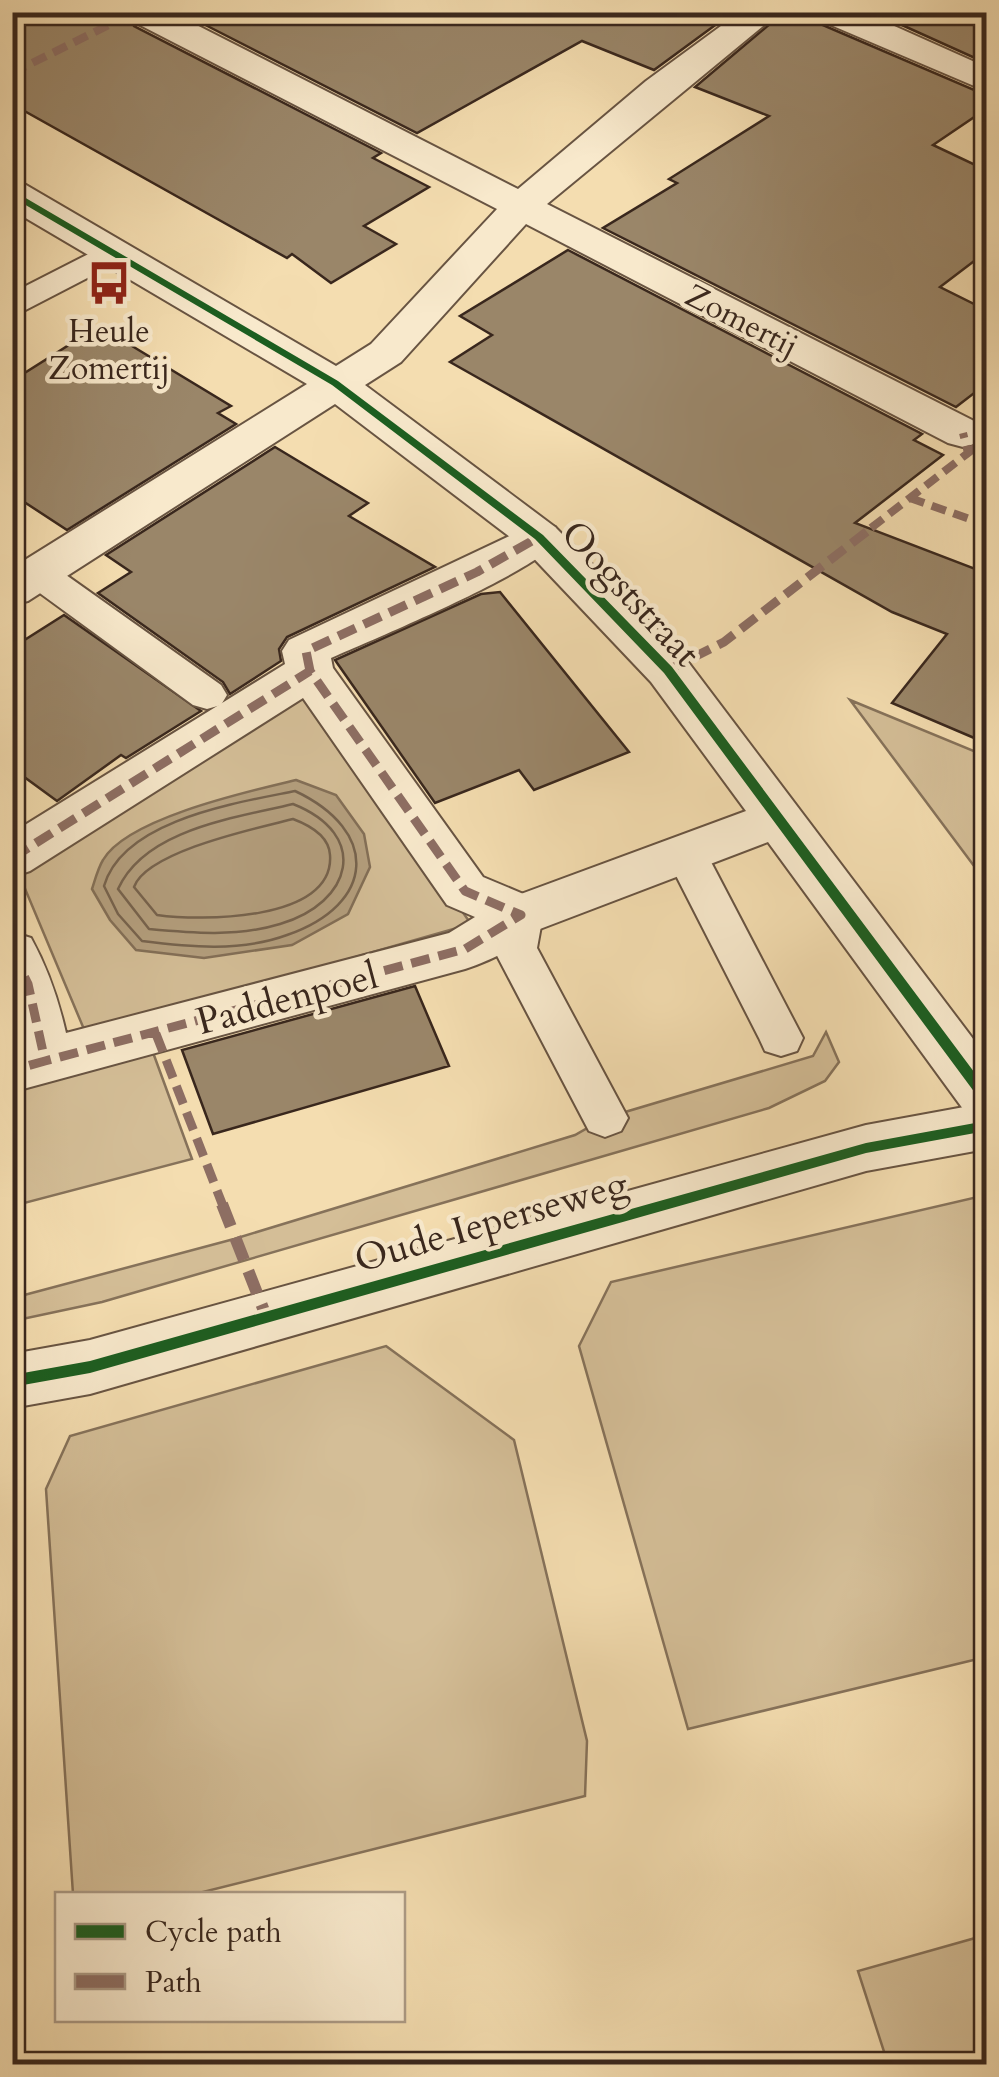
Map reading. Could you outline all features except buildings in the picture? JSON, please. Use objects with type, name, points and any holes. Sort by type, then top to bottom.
[{"type":"street","points":[[21,573],[386,353],[521,206],[658,89],[763,12]]},
{"type":"street","points":[[832,12],[986,80]]},
{"type":"street","name":"Zomertij","points":[[149,16],[963,433]]},
{"type":"street","name":"Oogststraat","points":[[12,193],[335,383],[539,537],[668,670],[986,1097]]},
{"type":"street","points":[[521,914],[465,891],[310,672],[306,651],[477,572],[539,537]]},
{"type":"street","points":[[12,858],[310,672]]},
{"type":"street","name":"Paddenpoel","points":[[12,952],[28,984],[29,1065],[465,949],[521,914],[780,818]]},
{"type":"street","name":"Oude Ieperseweg","points":[[12,1381],[90,1367],[866,1148],[986,1126]]},
{"type":"lane","points":[[12,307],[112,252]]},
{"type":"lane","points":[[21,573],[207,695]]},
{"type":"lane","points":[[685,852],[781,1038]]},
{"type":"lane","points":[[521,914],[515,948],[605,1118]]},
{"type":"shaded area","points":[[307,688],[471,924],[86,1034],[18,872]]},
{"type":"shaded area","points":[[850,700],[986,756],[986,882]]},
{"type":"shaded area","points":[[826,1032],[839,1062],[825,1081],[769,1108],[102,1302],[13,1321],[13,1298],[234,1239],[575,1135],[605,1118],[813,1056]]},
{"type":"shaded area","points":[[151,1047],[192,1159],[13,1206],[13,1085]]},
{"type":"shaded area","points":[[986,1195],[986,1657],[688,1729],[579,1346],[611,1282]]},
{"type":"shaded area","points":[[386,1346],[514,1440],[587,1741],[585,1796],[203,1892],[73,1892],[46,1489],[70,1436]]},
{"type":"shaded area","points":[[986,1935],[986,2064],[888,2064],[858,1971]]},
{"type":"water","points":[[296,780],[336,795],[364,834],[370,867],[348,914],[292,945],[204,958],[136,950],[110,920],[92,889],[101,863],[116,845],[137,831],[191,808]]},
{"type":"marked path","points":[[12,73],[135,12]]},
{"type":"marked path","points":[[986,400],[980,406],[986,419]]},
{"type":"marked path","points":[[668,670],[724,642],[968,453],[963,433]]},
{"type":"marked path","points":[[968,453],[986,439]]},
{"type":"marked path","points":[[910,498],[978,522],[986,519]]},
{"type":"marked path","points":[[310,671],[306,651],[477,572],[539,537]]},
{"type":"marked path","points":[[12,858],[310,671],[465,891],[521,915],[465,949],[45,1061]]},
{"type":"marked path","points":[[12,952],[28,984],[45,1061],[12,1070]]},
{"type":"marked path","points":[[156,1034],[266,1316]]},
{"type":"cycle path","points":[[12,193],[335,383],[539,537],[668,670],[986,1097]]},
{"type":"cycle path","points":[[12,1381],[90,1367],[866,1148],[986,1126]]},
{"type":"place","name":"Heule Zomertij","points":[[109,283]]}]
